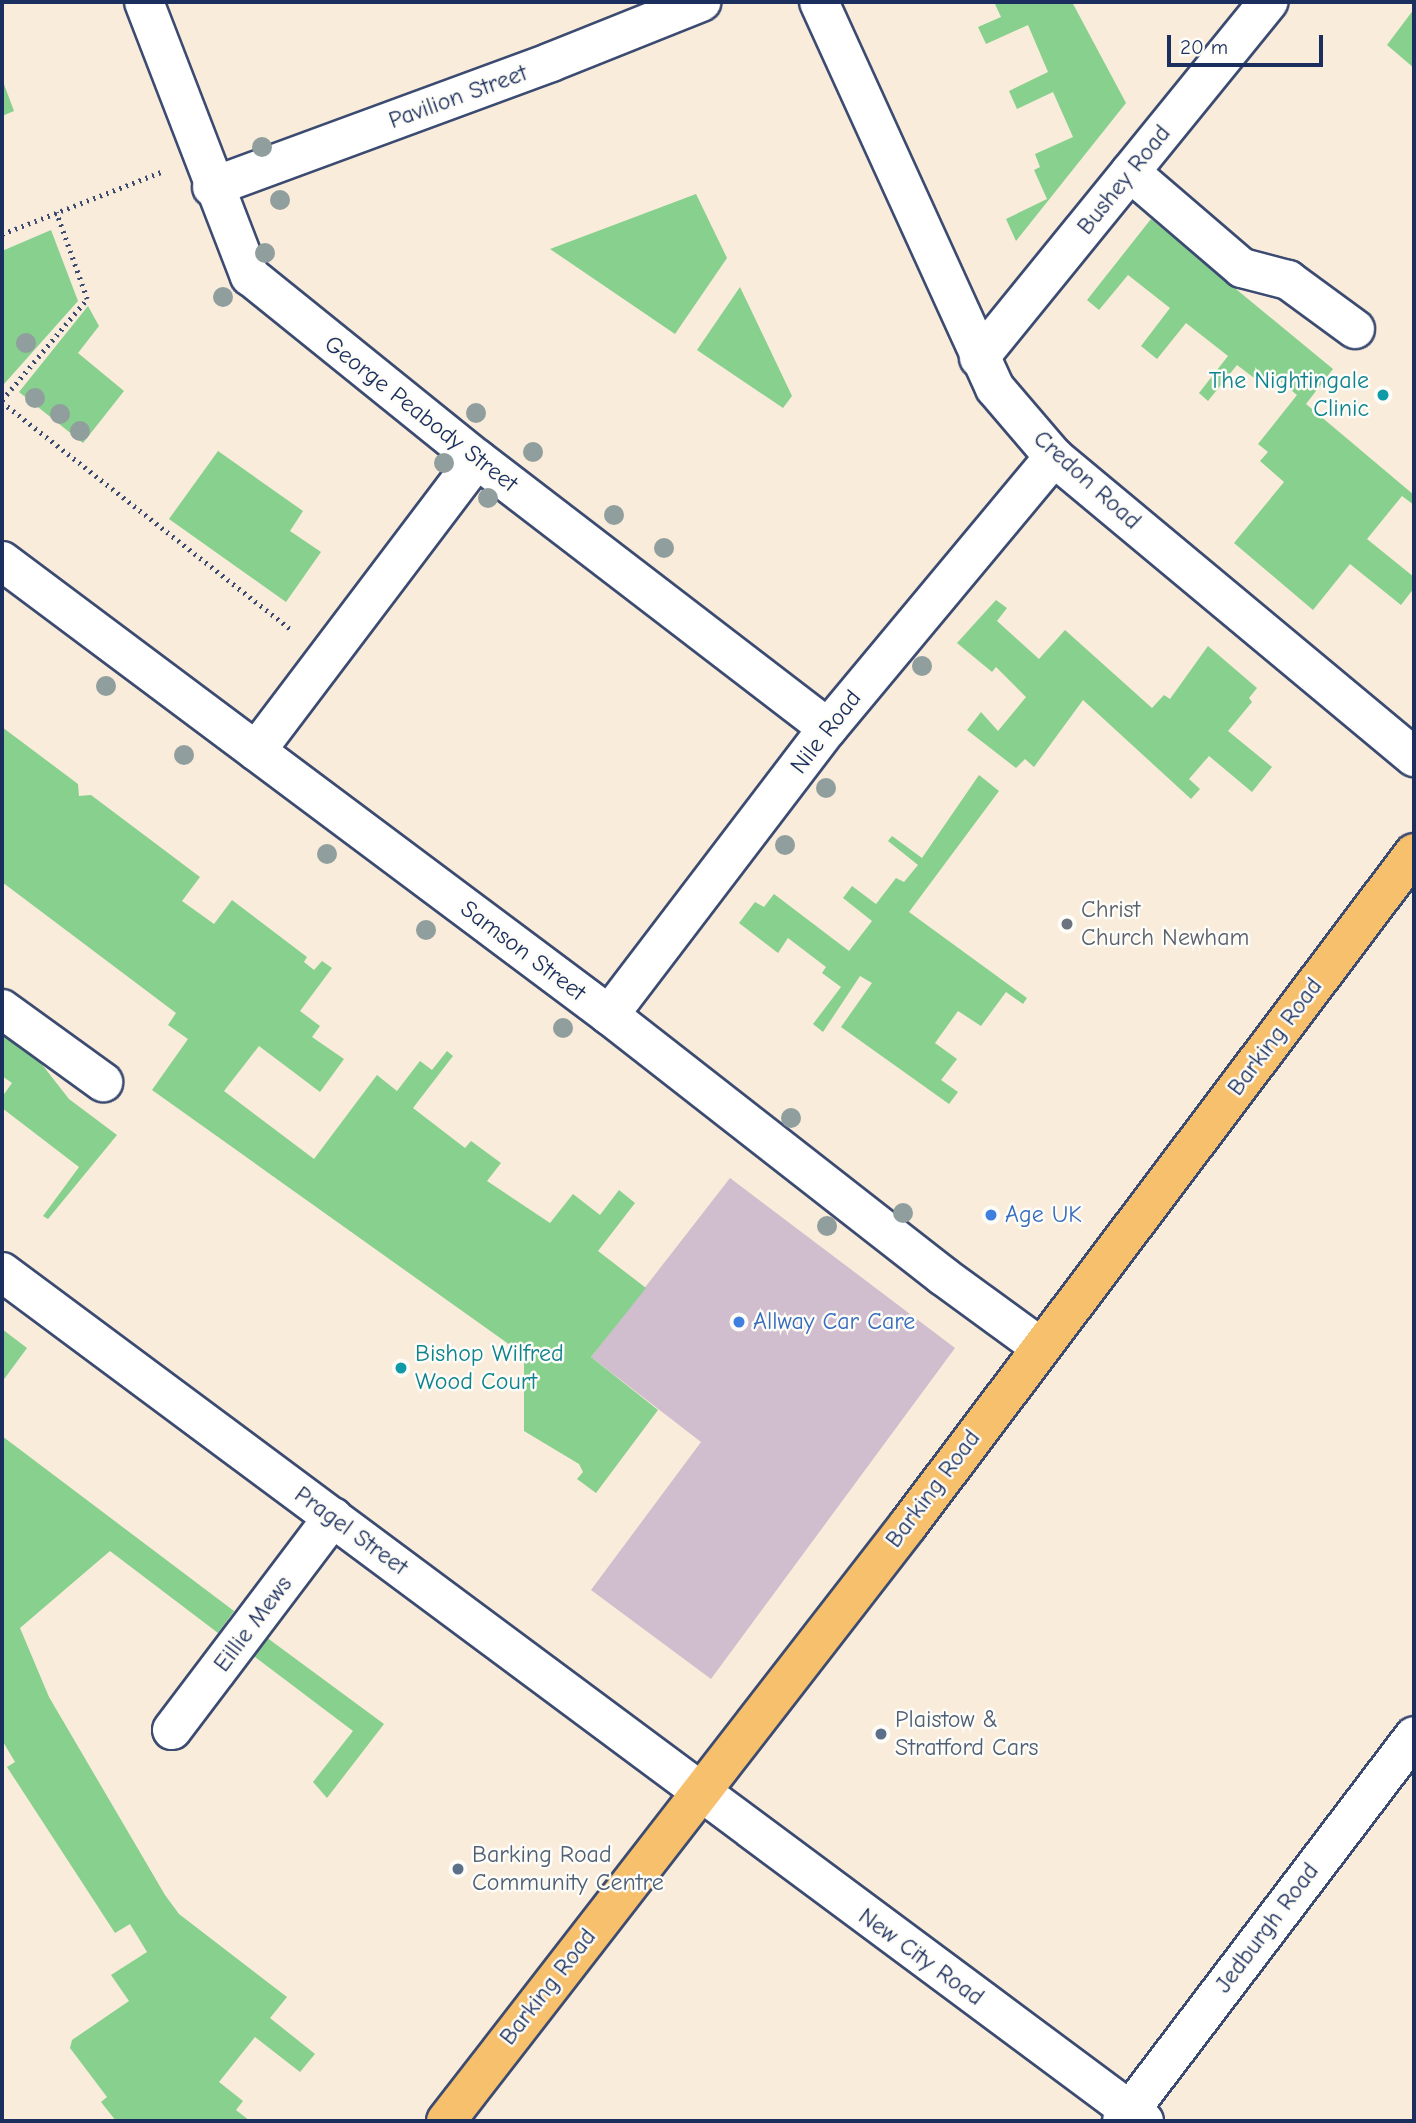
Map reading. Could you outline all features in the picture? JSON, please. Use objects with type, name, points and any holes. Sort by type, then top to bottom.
[{"type":"main road","name":"Barking Road","points":[[446,2121],[908,1525],[1039,1346],[1414,853]]},
{"type":"street","name":"George Peabody Street","points":[[144,2],[207,172],[250,276],[477,459],[828,728]]},
{"type":"street","name":"Pavilion Street","points":[[207,172],[551,62],[701,2]]},
{"type":"street","name":"Credon Road","points":[[819,2],[979,358],[995,388],[1054,457],[1414,757]]},
{"type":"street","name":"Bushey Road","points":[[979,358],[1268,2]]},
{"type":"street","points":[[1130,172],[1242,268],[1287,280],[1355,328]]},
{"type":"street","name":"Nile Road","points":[[609,1015],[828,728],[1054,457]]},
{"type":"street","points":[[256,751],[477,459]]},
{"type":"street","name":"Samson Street","points":[[2,561],[609,1015],[943,1276],[1039,1346]]},
{"type":"street","points":[[2,1009],[103,1083]]},
{"type":"street","name":"Pragel Street","points":[[2,1272],[699,1792]]},
{"type":"street","name":"Eillie Mews","points":[[172,1730],[333,1517]]},
{"type":"street","name":"Jedburgh Road","points":[[1132,2118],[1414,1736]]},
{"type":"street","name":"New City Road","points":[[699,1792],[1132,2118]]},
{"type":"path","points":[[2,234],[56,212],[207,172]]},
{"type":"path","points":[[56,212],[86,299],[2,401],[326,658]]},
{"type":"shaded area","points":[[730,1178],[955,1348],[711,1679],[591,1590],[701,1442],[591,1357]]},
{"type":"green space","points":[[994,2],[1072,2],[1126,103],[1016,241],[1006,219],[1047,199],[1034,170],[1040,167],[1035,154],[1073,137],[1053,92],[1017,109],[1009,91],[1048,72],[1028,25],[986,44],[978,27],[1001,17]]},
{"type":"green space","points":[[1414,9],[1414,68],[1387,45]]},
{"type":"green space","points":[[2,79],[14,111],[2,116]]},
{"type":"green space","points":[[696,194],[727,258],[675,334],[550,249]]},
{"type":"green space","points":[[1151,219],[1333,369],[1306,404],[1414,495],[1414,505],[1402,496],[1367,539],[1414,577],[1414,588],[1401,605],[1350,564],[1313,610],[1234,543],[1284,482],[1260,461],[1268,452],[1258,444],[1297,395],[1275,377],[1266,387],[1237,365],[1208,401],[1199,393],[1228,356],[1186,323],[1157,359],[1141,346],[1170,308],[1128,275],[1099,310],[1087,300]]},
{"type":"green space","points":[[51,230],[78,301],[4,384],[2,251]]},
{"type":"green space","points":[[740,287],[792,396],[783,408],[697,350]]},
{"type":"green space","points":[[88,306],[99,326],[78,353],[124,391],[83,443],[19,392]]},
{"type":"green space","points":[[218,451],[303,511],[290,531],[321,552],[286,602],[169,519]]},
{"type":"green space","points":[[996,600],[1007,608],[997,621],[1039,659],[1065,630],[1152,708],[1164,695],[1170,699],[1208,646],[1257,688],[1249,698],[1252,702],[1228,731],[1272,767],[1252,792],[1209,756],[1189,779],[1200,789],[1191,799],[1083,700],[1034,767],[1025,759],[1016,768],[967,730],[981,712],[998,731],[1026,697],[996,667],[992,672],[957,643]]},
{"type":"green space","points":[[2,727],[78,784],[79,796],[91,795],[200,877],[182,901],[214,924],[232,900],[307,957],[304,962],[314,970],[322,961],[332,968],[300,1011],[320,1026],[312,1037],[344,1059],[320,1092],[259,1046],[224,1091],[314,1159],[377,1075],[397,1091],[420,1061],[432,1070],[447,1051],[453,1056],[413,1108],[465,1148],[471,1141],[501,1163],[487,1181],[550,1223],[573,1194],[600,1215],[619,1190],[635,1203],[598,1251],[646,1288],[591,1357],[658,1410],[596,1493],[577,1479],[583,1472],[579,1464],[524,1431],[524,1355],[152,1090],[188,1039],[168,1025],[176,1013],[2,882]]},
{"type":"green space","points":[[979,775],[999,791],[909,912],[1027,998],[1023,1004],[1006,992],[981,1026],[958,1011],[935,1043],[957,1059],[941,1080],[958,1092],[949,1104],[841,1027],[872,983],[860,976],[823,1032],[813,1024],[841,987],[822,973],[826,967],[788,938],[778,953],[739,923],[755,902],[764,907],[774,894],[849,951],[872,921],[843,898],[852,886],[876,904],[896,878],[904,882],[918,865],[888,841],[892,836],[922,858]]},
{"type":"green space","points":[[2,1028],[29,1048],[69,1099],[117,1135],[48,1219],[43,1216],[79,1167],[2,1108],[2,1097],[12,1083],[2,1076]]},
{"type":"green space","points":[[2,1329],[27,1348],[2,1382]]},
{"type":"green space","points":[[2,1436],[234,1611],[218,1633],[110,1551],[20,1628],[49,1697],[165,1895],[179,1914],[287,1997],[270,2018],[315,2054],[300,2072],[255,2037],[219,2082],[243,2101],[236,2110],[250,2121],[116,2121],[101,2102],[107,2097],[70,2048],[72,2040],[129,2001],[111,1975],[147,1952],[130,1924],[115,1933],[7,1767],[15,1762],[2,1740]]},
{"type":"green space","points":[[266,1637],[384,1724],[327,1798],[313,1782],[353,1731],[251,1654]]},
{"type":"place","name":"The Nightingale Clinic","points":[[1383,395]]},
{"type":"place","name":"Christ Church Newham","points":[[1067,924]]},
{"type":"place","name":"Age UK","points":[[991,1215]]},
{"type":"place","name":"Allway Car Care","points":[[739,1322]]},
{"type":"place","name":"Bishop Wilfred Wood Court","points":[[401,1368]]},
{"type":"place","name":"Plaistow & Stratford Cars","points":[[881,1734]]},
{"type":"place","name":"Barking Road Community Centre","points":[[458,1869]]}]
